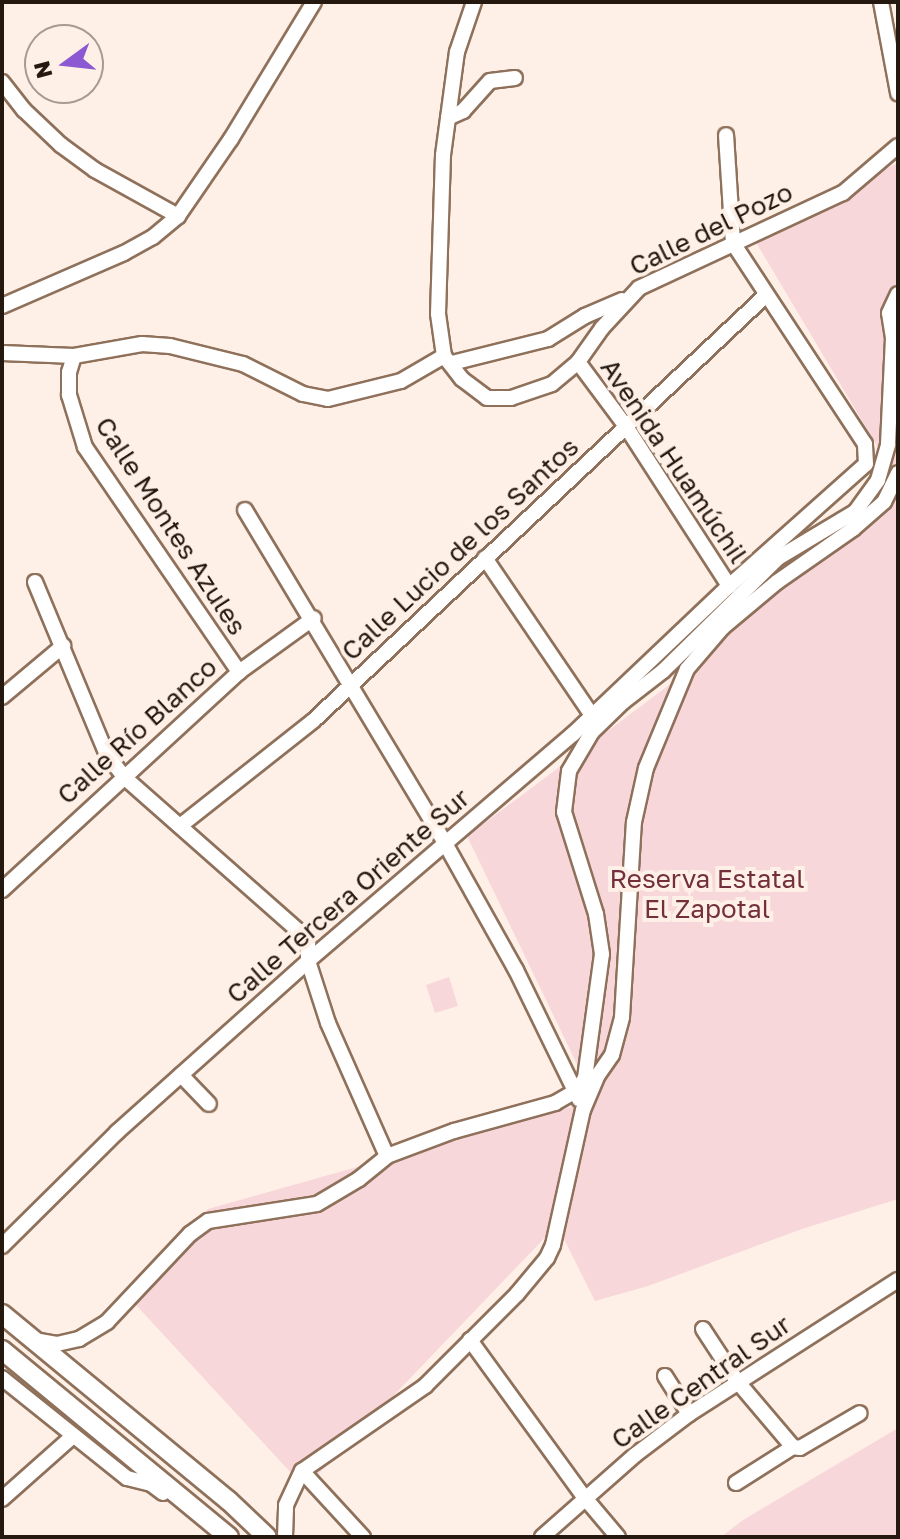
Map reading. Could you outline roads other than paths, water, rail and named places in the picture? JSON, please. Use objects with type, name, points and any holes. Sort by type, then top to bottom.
[{"type":"main road","points":[[2,1314],[229,1501],[267,1537]]},
{"type":"main road","points":[[2,1350],[229,1537]]},
{"type":"street","points":[[2,306],[124,253],[153,237],[178,216],[231,139],[314,2]]},
{"type":"street","points":[[448,359],[438,314],[441,197],[457,52],[474,2]]},
{"type":"street","points":[[881,2],[898,93]]},
{"type":"street","points":[[448,118],[463,111],[490,81],[515,78]]},
{"type":"street","points":[[2,82],[24,110],[61,145],[95,170],[178,216]]},
{"type":"street","points":[[726,135],[733,243],[764,297]]},
{"type":"street","name":"Calle del Pozo","points":[[448,359],[472,388],[499,400],[552,384],[578,362],[626,298],[639,288],[843,193],[898,146]]},
{"type":"street","points":[[34,1340],[57,1344],[68,1342],[107,1322],[190,1234],[208,1221],[317,1204],[359,1179],[387,1156],[454,1131],[555,1103],[576,1091],[585,1078],[602,954],[596,914],[564,812],[569,771],[592,732],[623,702],[663,671],[778,558],[855,512],[878,480],[888,444],[893,338],[889,313],[898,294]]},
{"type":"street","name":"Calle Lucio de los Santos","points":[[180,826],[314,720],[764,297]]},
{"type":"street","name":"Calle Tercera Oriente Sur","points":[[2,1246],[181,1075],[308,961],[446,845],[866,464],[865,444],[764,297]]},
{"type":"street","points":[[2,353],[74,356],[142,344],[170,346],[243,364],[303,394],[328,399],[401,381],[448,359],[548,339],[585,316],[626,298]]},
{"type":"street","name":"Calle Montes Azules","points":[[74,356],[69,372],[69,395],[85,447],[239,672]]},
{"type":"street","name":"Avenida Huamúchil","points":[[578,362],[625,425],[729,586]]},
{"type":"street","points":[[285,1537],[286,1505],[302,1471],[425,1386],[540,1269],[553,1245],[583,1110],[598,1075],[612,1055],[622,1017],[634,822],[644,778],[687,669],[723,627],[777,582],[853,529],[884,502],[898,473]]},
{"type":"street","points":[[245,510],[314,618],[350,686],[446,845],[516,970],[583,1110]]},
{"type":"street","points":[[485,558],[591,714]]},
{"type":"street","points":[[35,582],[107,755],[124,777],[300,932],[308,943],[308,961],[345,1067],[387,1156]]},
{"type":"street","name":"Calle Río Blanco","points":[[2,890],[239,672],[314,618]]},
{"type":"street","points":[[2,697],[63,646]]},
{"type":"street","points":[[181,1075],[209,1104]]},
{"type":"street","name":"Calle Central Sur","points":[[542,1537],[689,1414],[898,1280]]},
{"type":"street","points":[[703,1329],[737,1381],[793,1447]]},
{"type":"street","points":[[470,1340],[585,1498],[618,1537]]},
{"type":"street","points":[[665,1376],[689,1414]]},
{"type":"street","points":[[2,1378],[127,1478],[151,1484],[176,1503],[213,1521]]},
{"type":"street","points":[[736,1483],[793,1447],[800,1448],[860,1413]]},
{"type":"street","points":[[2,1499],[73,1436]]},
{"type":"street","points":[[302,1471],[363,1537]]},
{"type":"park label","name":"Reserva Estatal El Zapotal","points":[[707,894]]}]
